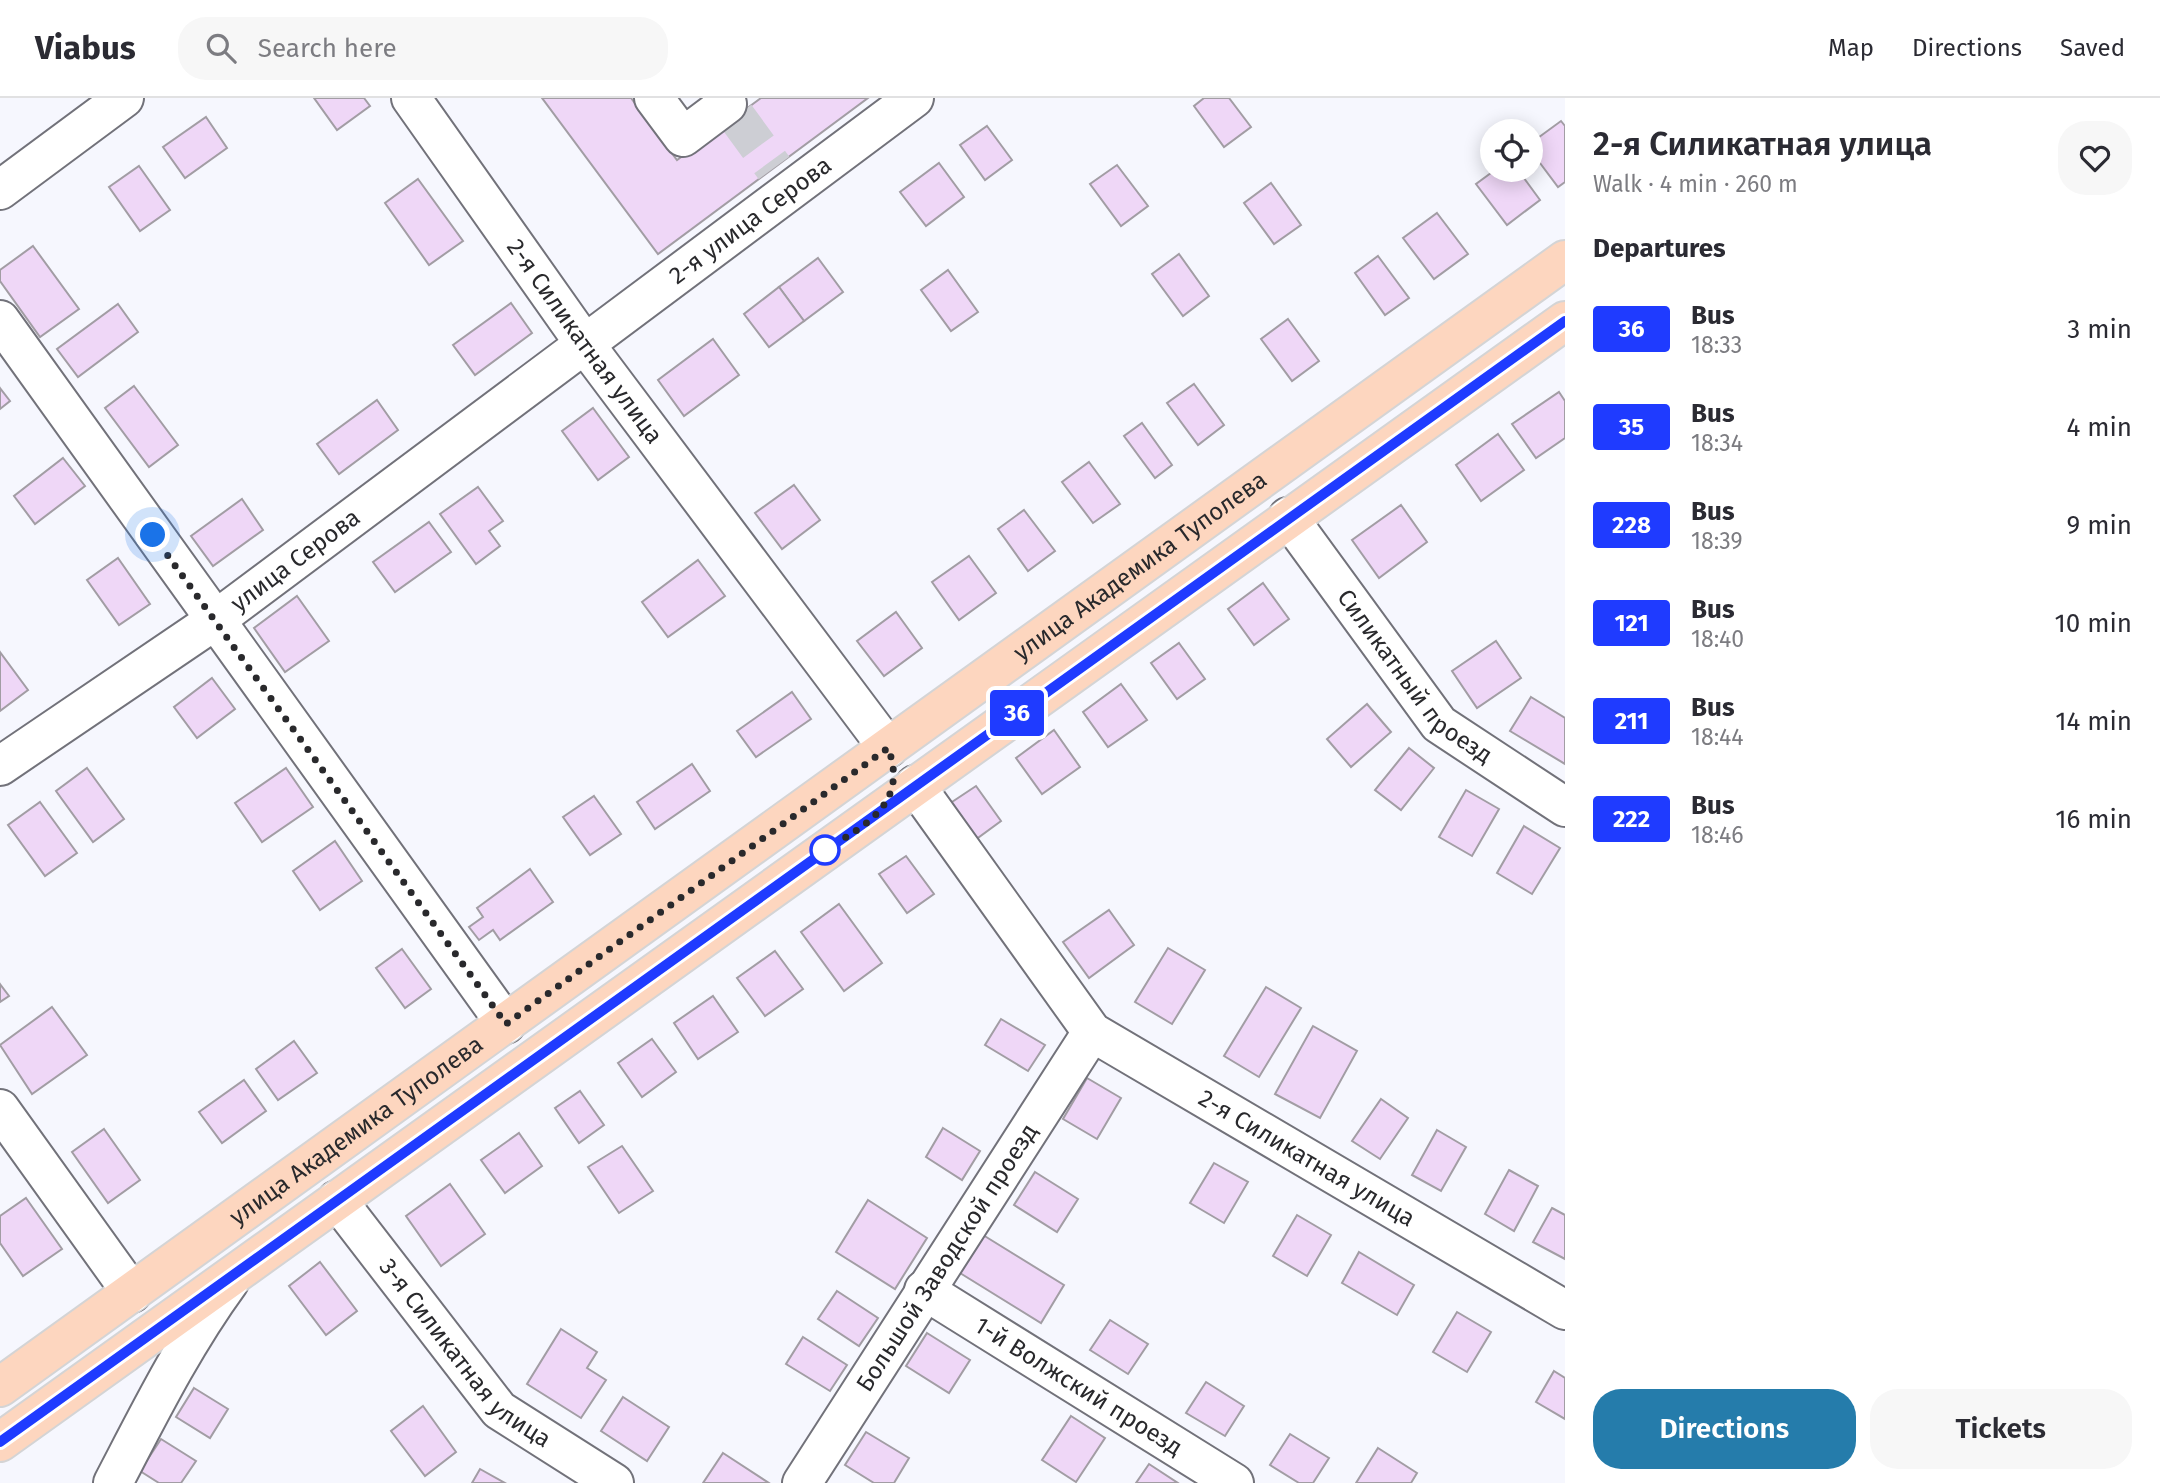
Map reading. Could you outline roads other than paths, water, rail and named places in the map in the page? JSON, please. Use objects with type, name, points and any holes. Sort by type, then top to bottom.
[{"type":"main road","name":"улица Академика Туполева","points":[[0,1387],[1565,260]]},
{"type":"main road","name":"улица Академика Туполева","points":[[0,1442],[1565,321]]},
{"type":"main road","points":[[901,795],[912,741],[921,725]]},
{"type":"main road","points":[[888,748],[901,795]]},
{"type":"main road","points":[[212,1236],[206,1267],[234,1275]]},
{"type":"street","points":[[0,190],[124,98]]},
{"type":"street","name":"2-я Силикатная улица","points":[[411,98],[584,343],[888,748]]},
{"type":"street","points":[[654,98],[683,137],[733,106]]},
{"type":"street","name":"2-я улица Серова","points":[[584,343],[782,179],[914,98]]},
{"type":"street","points":[[0,320],[506,1024]]},
{"type":"street","name":"улица Серова","points":[[0,766],[214,621],[584,343]]},
{"type":"street","name":"Силикатный проезд","points":[[1288,517],[1439,724],[1565,807]]},
{"type":"street","name":"2-я Силикатная улица","points":[[901,795],[1092,1032],[1565,1310]]},
{"type":"street","name":"Большой Заводской проезд","points":[[802,1483],[923,1290],[1092,1032]]},
{"type":"street","points":[[0,1109],[132,1293]]},
{"type":"street","name":"3-я Силикатная улица","points":[[337,1200],[499,1410],[614,1483]]},
{"type":"street","points":[[113,1483],[194,1332],[234,1275]]},
{"type":"street","name":"1-й Волжский проезд","points":[[923,1290],[1234,1483]]},
{"type":"tunnel","points":[[736,116],[774,168]]}]
